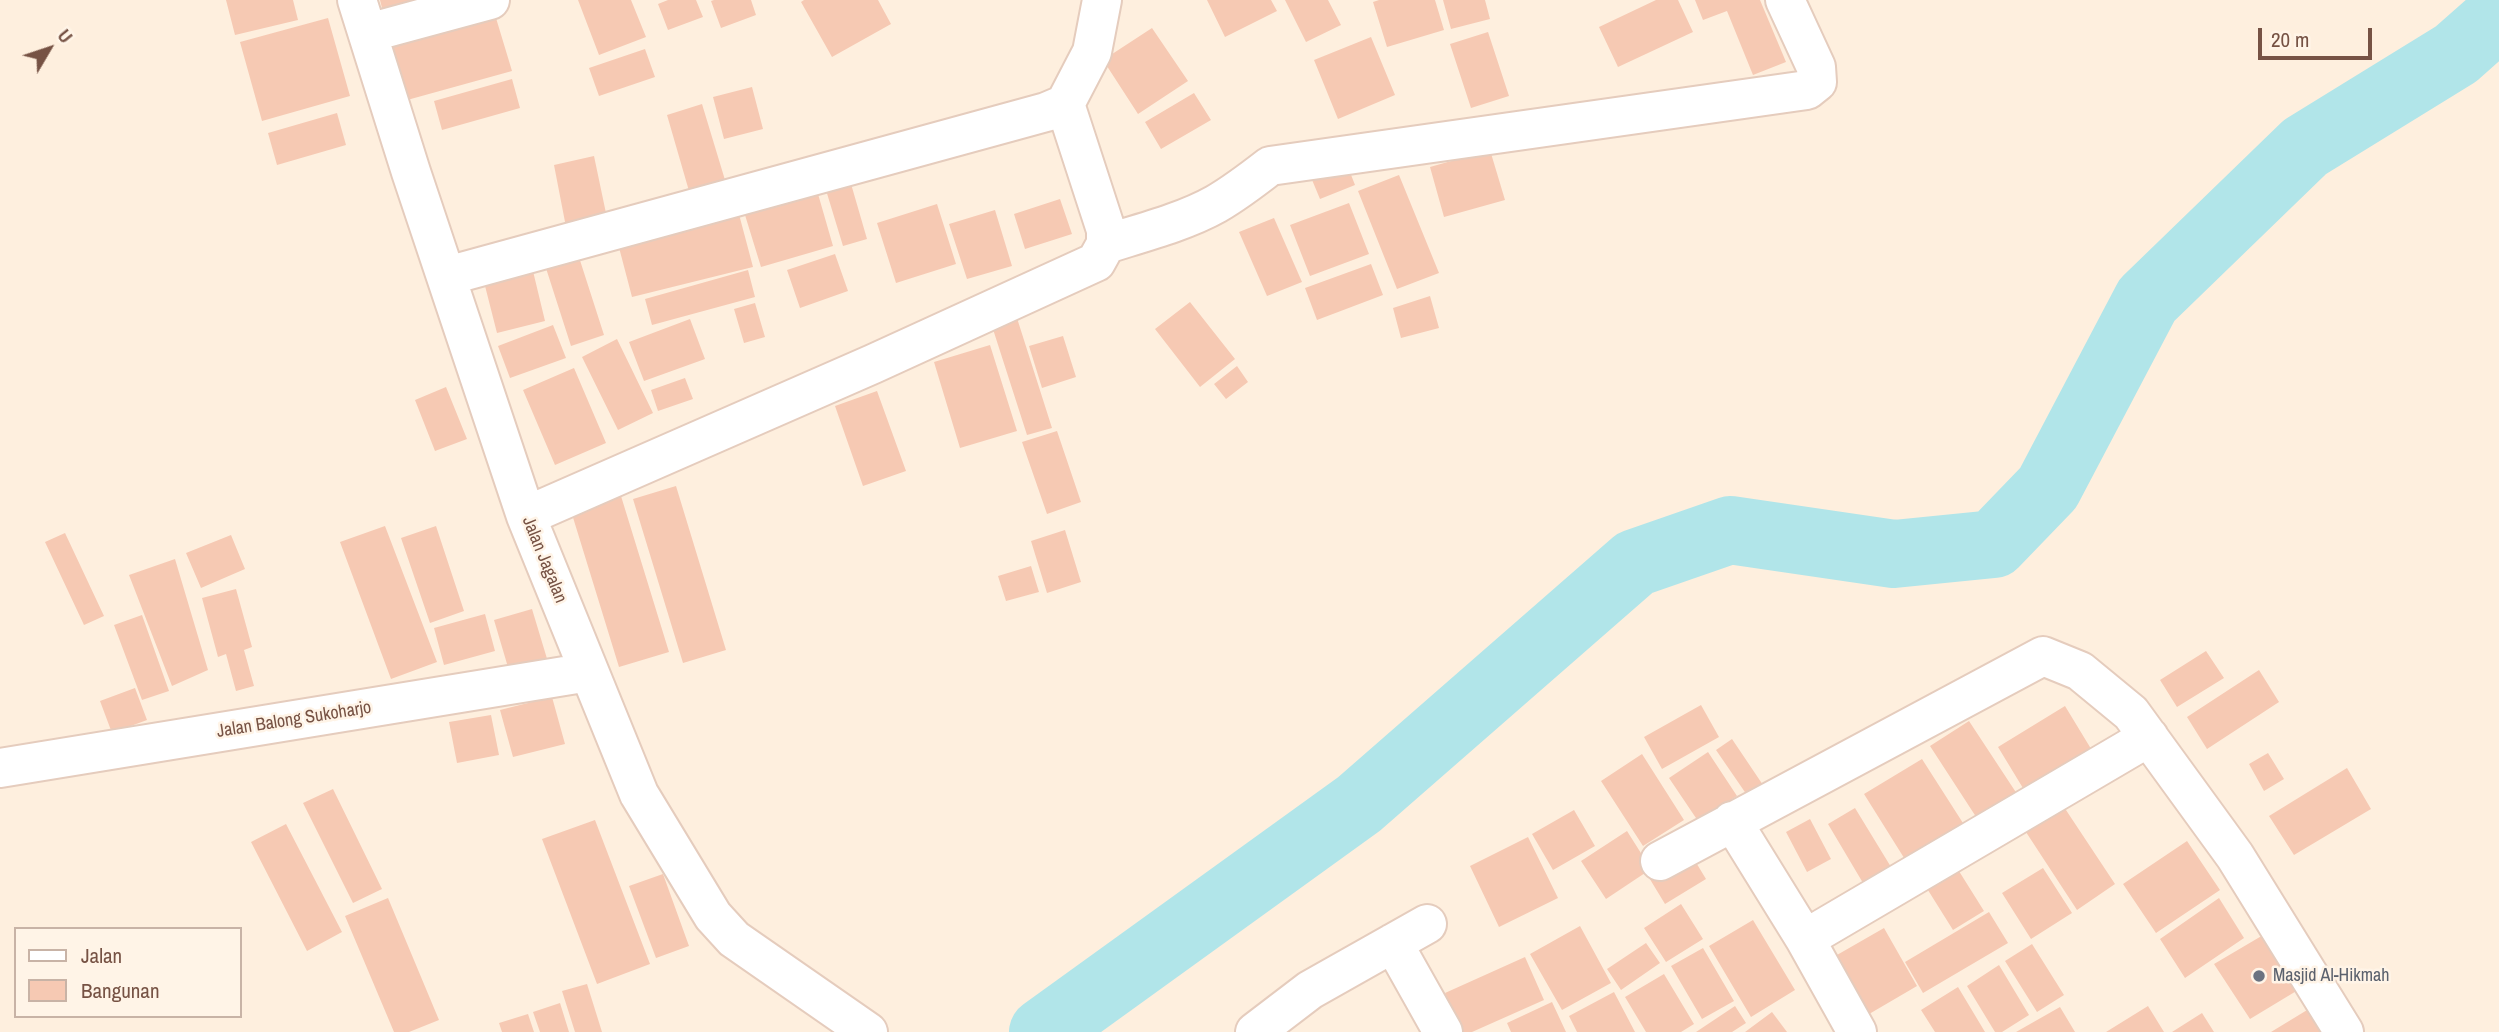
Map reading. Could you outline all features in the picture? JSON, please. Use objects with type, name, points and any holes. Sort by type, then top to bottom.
[{"type":"street","points":[[363,16],[490,0]]},
{"type":"street","points":[[447,276],[1046,112],[1065,104],[1092,52],[1102,0]]},
{"type":"street","points":[[1106,244],[1146,232],[1213,205],[1246,185],[1270,166],[1807,90],[1817,82],[1816,66],[1785,0]]},
{"type":"street","name":"Jalan Jagalan","points":[[363,16],[411,172],[526,516],[639,794],[713,916],[734,939],[868,1032]]},
{"type":"street","points":[[526,516],[873,364],[1096,262],[1106,244],[1106,230],[1065,104]]},
{"type":"street","points":[[1660,861],[2043,656],[2080,671],[2131,713],[2235,856],[2344,1032]]},
{"type":"street","name":"Jalan Balong Sukoharjo","points":[[0,768],[589,672]]},
{"type":"street","points":[[1805,939],[2149,737]]},
{"type":"street","points":[[1732,821],[1805,939],[1857,1032]]},
{"type":"street","points":[[1255,1032],[1310,990],[1427,924]]},
{"type":"street","points":[[1392,943],[1443,1032]]},
{"type":"building","points":[[226,0],[293,0],[298,20],[235,35]]},
{"type":"building","points":[[380,0],[456,0],[385,20]]},
{"type":"building","points":[[578,0],[631,0],[646,37],[599,55]]},
{"type":"building","points":[[668,0],[696,0],[703,17],[668,30],[658,4]]},
{"type":"building","points":[[751,0],[756,15],[721,28],[711,1]]},
{"type":"building","points":[[878,0],[891,24],[832,57],[801,2]]},
{"type":"building","points":[[1207,0],[1271,0],[1277,11],[1225,37]]},
{"type":"building","points":[[1285,0],[1328,0],[1341,25],[1306,42]]},
{"type":"building","points":[[1435,0],[1444,30],[1387,47],[1373,2]]},
{"type":"building","points":[[1443,0],[1485,0],[1490,19],[1451,29]]},
{"type":"building","points":[[1656,0],[1678,0],[1693,32],[1618,67],[1599,27]]},
{"type":"building","points":[[1695,0],[1760,0],[1786,62],[1753,75],[1727,11],[1703,20]]},
{"type":"building","points":[[328,18],[350,96],[262,121],[240,42]]},
{"type":"building","points":[[496,18],[512,71],[400,102],[385,49]]},
{"type":"building","points":[[1152,28],[1188,81],[1138,114],[1103,60]]},
{"type":"building","points":[[1488,32],[1509,96],[1471,108],[1450,44]]},
{"type":"building","points":[[1371,37],[1395,95],[1338,119],[1314,60]]},
{"type":"building","points":[[645,49],[655,77],[599,96],[589,68]]},
{"type":"building","points":[[512,79],[520,108],[442,130],[434,101]]},
{"type":"building","points":[[752,87],[763,129],[724,139],[713,97]]},
{"type":"building","points":[[1194,93],[1211,120],[1161,149],[1145,122]]},
{"type":"building","points":[[702,104],[725,180],[689,191],[667,115]]},
{"type":"building","points":[[337,113],[346,145],[277,165],[268,133]]},
{"type":"building","points":[[1490,150],[1505,200],[1444,217],[1430,167]]},
{"type":"building","points":[[594,156],[607,218],[566,227],[554,165]]},
{"type":"building","points":[[1346,162],[1355,185],[1320,199],[1310,175]]},
{"type":"building","points":[[847,170],[867,239],[843,246],[822,177]]},
{"type":"building","points":[[1399,175],[1439,273],[1397,289],[1358,191]]},
{"type":"building","points":[[814,180],[833,246],[761,267],[741,202]]},
{"type":"building","points":[[1060,199],[1072,234],[1025,249],[1014,214]]},
{"type":"building","points":[[736,203],[753,267],[632,297],[616,236]]},
{"type":"building","points":[[1349,203],[1369,254],[1310,276],[1290,225]]},
{"type":"building","points":[[937,204],[956,264],[896,283],[877,223]]},
{"type":"building","points":[[995,210],[1012,266],[967,279],[949,224]]},
{"type":"building","points":[[1274,218],[1302,282],[1267,296],[1239,232]]},
{"type":"building","points":[[577,251],[604,335],[571,346],[544,262]]},
{"type":"building","points":[[835,254],[848,291],[800,308],[787,270]]},
{"type":"building","points":[[1371,264],[1383,295],[1317,320],[1305,288]]},
{"type":"building","points":[[532,267],[545,321],[497,333],[483,278]]},
{"type":"building","points":[[748,270],[755,297],[652,325],[645,299]]},
{"type":"building","points":[[1430,296],[1439,328],[1401,338],[1393,308]]},
{"type":"building","points":[[1190,302],[1235,359],[1200,387],[1155,329]]},
{"type":"building","points":[[755,303],[765,337],[744,343],[734,309]]},
{"type":"building","points":[[1016,315],[1052,428],[1027,435],[991,323]]},
{"type":"building","points":[[690,319],[705,359],[644,381],[629,342]]},
{"type":"building","points":[[553,325],[566,358],[510,378],[498,346]]},
{"type":"building","points":[[1063,336],[1076,377],[1042,388],[1029,346]]},
{"type":"building","points":[[617,339],[653,413],[618,430],[582,357]]},
{"type":"building","points":[[990,345],[1017,431],[960,448],[934,362]]},
{"type":"building","points":[[1237,366],[1248,382],[1226,399],[1214,384]]},
{"type":"building","points":[[574,368],[606,443],[555,465],[523,390]]},
{"type":"building","points":[[685,378],[693,399],[658,411],[651,390]]},
{"type":"building","points":[[446,387],[467,439],[435,451],[415,400]]},
{"type":"building","points":[[877,391],[906,471],[863,486],[835,406]]},
{"type":"building","points":[[1057,431],[1081,502],[1047,514],[1022,442]]},
{"type":"building","points":[[676,486],[726,650],[683,663],[633,499]]},
{"type":"building","points":[[621,496],[669,652],[619,667],[571,511]]},
{"type":"building","points":[[385,526],[437,662],[391,679],[340,542]]},
{"type":"building","points":[[436,526],[464,611],[430,623],[401,538]]},
{"type":"building","points":[[1065,530],[1081,582],[1047,593],[1031,541]]},
{"type":"building","points":[[65,533],[104,616],[84,625],[45,542]]},
{"type":"building","points":[[231,535],[245,569],[201,588],[186,553]]},
{"type":"building","points":[[175,559],[208,670],[172,686],[129,575]]},
{"type":"building","points":[[1031,566],[1039,592],[1006,601],[998,576]]},
{"type":"building","points":[[236,589],[252,647],[244,650],[254,686],[236,691],[226,654],[218,657],[202,598]]},
{"type":"building","points":[[532,609],[548,662],[510,674],[494,620]]},
{"type":"building","points":[[485,614],[495,651],[444,665],[434,628]]},
{"type":"building","points":[[142,615],[169,691],[142,700],[114,625]]},
{"type":"building","points":[[2206,651],[2224,678],[2177,707],[2160,680]]},
{"type":"building","points":[[2259,670],[2279,702],[2207,749],[2187,717]]},
{"type":"building","points":[[135,688],[147,720],[112,733],[100,701]]},
{"type":"building","points":[[552,697],[565,744],[513,757],[500,710]]},
{"type":"building","points":[[1701,705],[1719,737],[1662,769],[1644,737]]},
{"type":"building","points":[[2065,706],[2096,757],[2029,798],[1998,747]]},
{"type":"building","points":[[491,715],[499,755],[457,763],[449,722]]},
{"type":"building","points":[[1969,721],[2021,800],[1982,826],[1930,746]]},
{"type":"building","points":[[1732,739],[1765,788],[1749,798],[1716,750]]},
{"type":"building","points":[[1708,752],[1737,796],[1698,821],[1669,778]]},
{"type":"building","points":[[2268,753],[2284,779],[2264,791],[2249,764]]},
{"type":"building","points":[[1642,754],[1684,820],[1643,846],[1601,781]]},
{"type":"building","points":[[1922,759],[1970,834],[1911,869],[1864,794]]},
{"type":"building","points":[[2347,768],[2371,809],[2294,855],[2269,816]]},
{"type":"building","points":[[333,789],[382,889],[353,903],[303,803]]},
{"type":"building","points":[[2060,801],[2115,884],[2077,910],[2022,826]]},
{"type":"building","points":[[1855,808],[1891,867],[1863,883],[1828,824]]},
{"type":"building","points":[[1574,810],[1595,846],[1553,870],[1532,834]]},
{"type":"building","points":[[1810,819],[1831,859],[1807,872],[1786,832]]},
{"type":"building","points":[[595,820],[650,964],[597,984],[542,839]]},
{"type":"building","points":[[286,824],[342,932],[307,951],[251,842]]},
{"type":"building","points":[[1627,831],[1651,869],[1606,899],[1581,861]]},
{"type":"building","points":[[1528,837],[1558,898],[1499,927],[1470,866]]},
{"type":"building","points":[[2187,841],[2220,890],[2156,933],[2123,884]]},
{"type":"building","points":[[1689,851],[1706,879],[1665,904],[1648,876]]},
{"type":"building","points":[[1952,860],[1984,911],[1953,930],[1921,879]]},
{"type":"building","points":[[2043,868],[2072,913],[2031,939],[2002,893]]},
{"type":"building","points":[[663,874],[689,946],[656,958],[629,886]]},
{"type":"building","points":[[388,898],[439,1020],[409,1032],[394,1032],[345,916]]},
{"type":"building","points":[[2219,898],[2244,938],[2185,978],[2160,939]]},
{"type":"building","points":[[1681,904],[1703,939],[1666,962],[1644,928]]},
{"type":"building","points":[[1989,912],[2008,943],[1923,993],[1905,962]]},
{"type":"building","points":[[1753,920],[1795,990],[1751,1017],[1709,946]]},
{"type":"building","points":[[1580,926],[1611,983],[1562,1010],[1530,954]]},
{"type":"building","points":[[1884,928],[1917,986],[1864,1017],[1830,959]]},
{"type":"building","name":"Masjid Al-Hikmah","points":[[2270,931],[2303,987],[2250,1019],[2214,964]]},
{"type":"building","points":[[1646,943],[1660,963],[1621,990],[1607,969]]},
{"type":"building","points":[[2032,944],[2064,995],[2037,1012],[2005,961]]},
{"type":"building","points":[[1703,948],[1734,1001],[1702,1019],[1671,966]]},
{"type":"building","points":[[1525,957],[1544,1000],[1472,1032],[1462,1032],[1445,993]]},
{"type":"building","points":[[1999,965],[2029,1015],[2002,1032],[1995,1032],[1967,986]]},
{"type":"building","points":[[1664,974],[1694,1024],[1681,1032],[1646,1032],[1625,997]]},
{"type":"building","points":[[587,984],[602,1032],[575,1032],[562,991]]},
{"type":"building","points":[[1958,987],[1985,1032],[1935,1032],[1921,1010]]},
{"type":"building","points":[[1614,992],[1635,1032],[1577,1032],[1569,1016]]},
{"type":"building","points":[[1552,1002],[1566,1032],[1511,1032],[1507,1023]]},
{"type":"building","points":[[560,1003],[569,1032],[540,1032],[533,1012]]},
{"type":"building","points":[[2317,1004],[2334,1032],[2271,1032]]},
{"type":"building","points":[[1735,1006],[1746,1023],[1732,1032],[1696,1032]]},
{"type":"building","points":[[2148,1006],[2164,1032],[2106,1032]]},
{"type":"building","points":[[2060,1007],[2075,1032],[2016,1032]]},
{"type":"building","points":[[1772,1012],[1787,1032],[1745,1032]]},
{"type":"building","points":[[2202,1013],[2214,1032],[2172,1032]]},
{"type":"building","points":[[528,1014],[534,1032],[502,1032],[499,1023]]},
{"type":"waterway","points":[[1043,1032],[1359,804],[1635,563],[1730,530],[1894,554],[1994,544],[2048,488],[2147,300],[2305,147],[2456,54],[2499,16]]},
{"type":"place","name":"Masjid Al-Hikmah","points":[[2259,976]]}]
